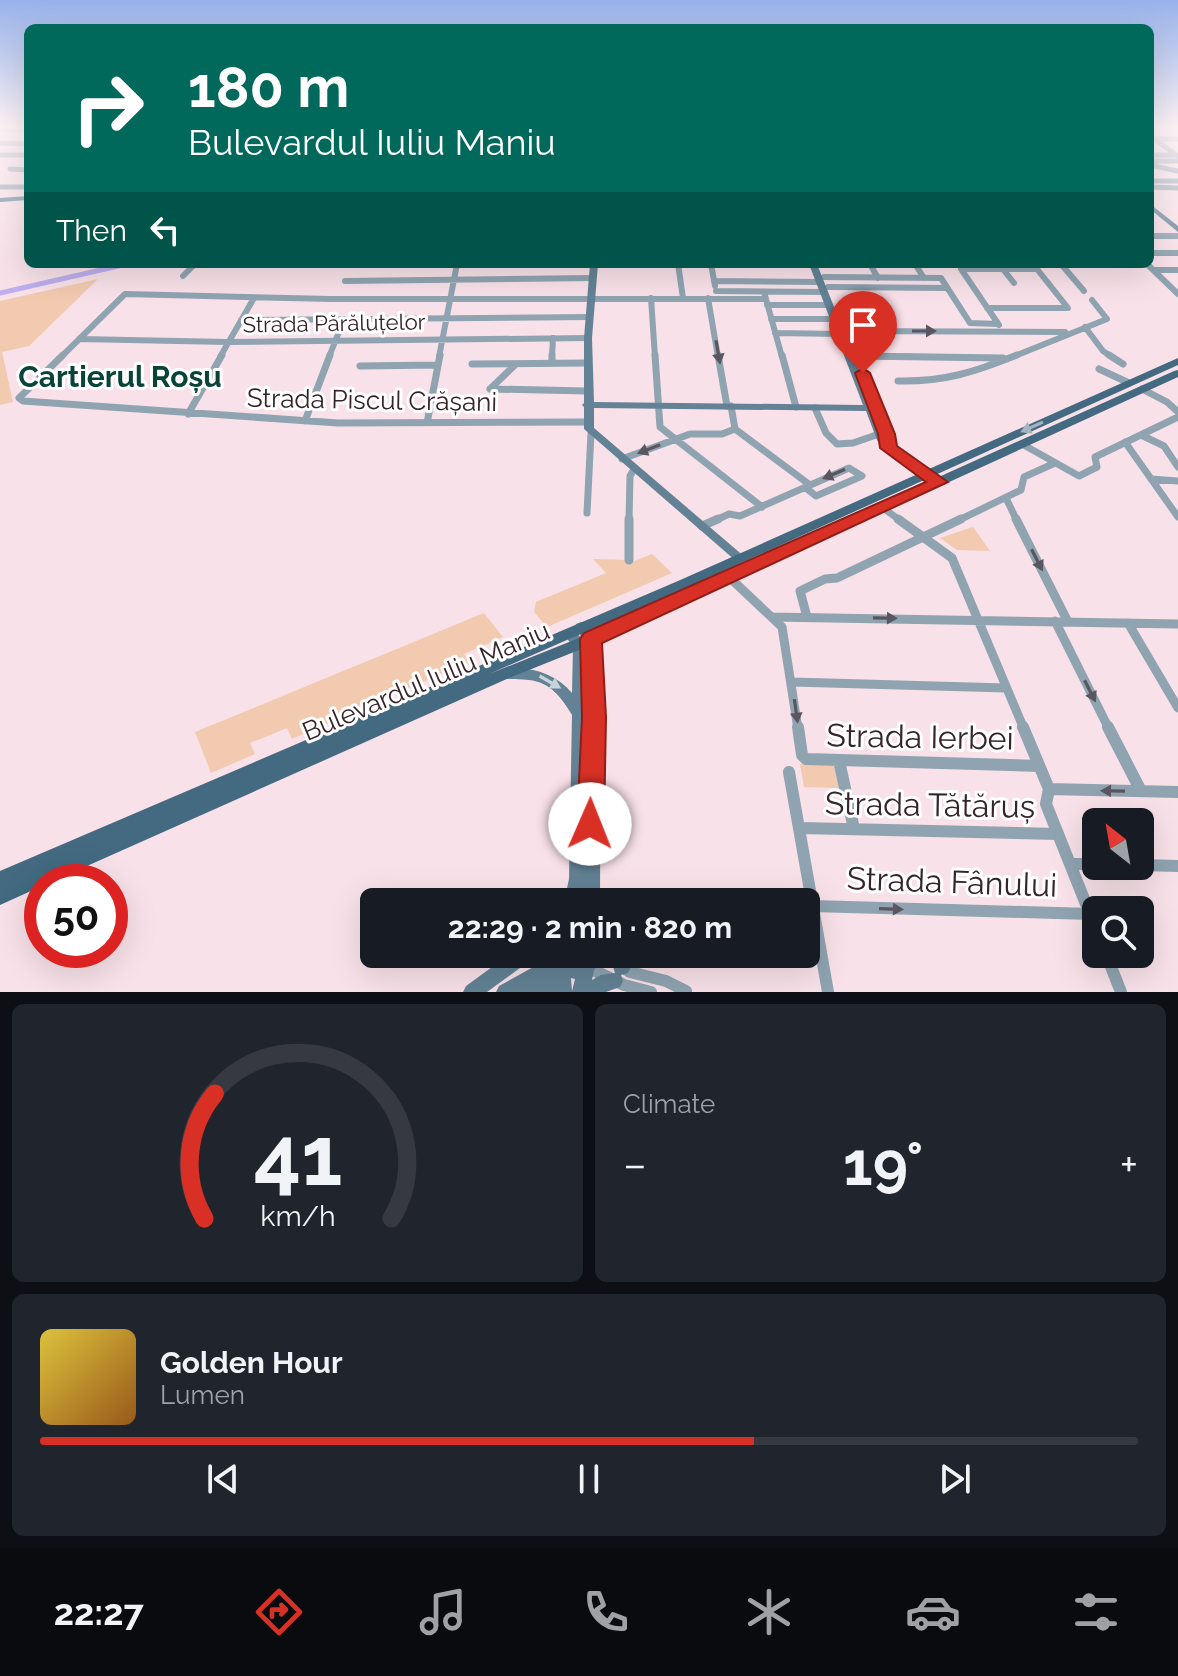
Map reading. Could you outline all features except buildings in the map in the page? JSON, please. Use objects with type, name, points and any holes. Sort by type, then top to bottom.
[{"type":"main road","points":[[0,200],[24,198]]},
{"type":"main road","points":[[1154,207],[1178,225]]},
{"type":"main road","points":[[594,268],[588,338],[589,427],[622,459],[740,558]]},
{"type":"main road","points":[[817,268],[856,356],[873,408]]},
{"type":"main road","points":[[823,283],[829,305],[838,320]]},
{"type":"main road","points":[[844,333],[888,447],[933,479]]},
{"type":"main road","name":"Bulevardul Iuliu Maniu","points":[[0,880],[580,636],[729,577],[883,508],[933,479],[1178,361]]},
{"type":"main road","name":"Bulevardul Iuliu Maniu","points":[[0,896],[504,674],[740,558],[1022,444],[1178,373]]},
{"type":"main road","points":[[1129,383],[1142,389]]},
{"type":"main road","points":[[587,405],[873,408]]},
{"type":"main road","points":[[575,888],[578,859],[580,636]]},
{"type":"main road","points":[[580,636],[594,717],[590,888]]},
{"type":"main road","points":[[504,674],[534,674],[548,678],[564,691],[580,717]]},
{"type":"main road","points":[[589,881],[592,888]]},
{"type":"main road","points":[[472,992],[505,968]]},
{"type":"main road","points":[[506,992],[545,968]]},
{"type":"main road","points":[[558,968],[563,992]]},
{"type":"main road","points":[[581,992],[588,968]]},
{"type":"main road","points":[[594,992],[618,968]]},
{"type":"main road","points":[[506,992],[534,986],[556,992]]},
{"type":"street","points":[[1154,184],[1178,181]]},
{"type":"street","points":[[1154,184],[1178,188]]},
{"type":"street","points":[[2,188],[24,187]]},
{"type":"street","points":[[1167,187],[1178,196]]},
{"type":"street","points":[[1154,236],[1178,236]]},
{"type":"street","points":[[1154,253],[1178,253]]},
{"type":"street","points":[[183,276],[191,268]]},
{"type":"street","points":[[427,423],[456,268]]},
{"type":"street","points":[[679,268],[683,298]]},
{"type":"street","points":[[712,268],[717,295]]},
{"type":"street","points":[[872,268],[878,278]]},
{"type":"street","points":[[918,268],[924,278]]},
{"type":"street","points":[[1004,332],[961,269],[1002,268],[1014,283]]},
{"type":"street","points":[[987,308],[1068,308],[1037,268]]},
{"type":"street","points":[[1064,268],[1084,291]]},
{"type":"street","points":[[1153,270],[1178,270]]},
{"type":"street","points":[[1153,270],[1178,294]]},
{"type":"street","points":[[345,281],[593,278]]},
{"type":"street","points":[[765,298],[823,283],[878,278],[941,278],[970,323],[998,324]]},
{"type":"street","points":[[714,281],[947,288]]},
{"type":"street","name":"Strada Piscul Crășani","points":[[254,298],[125,294],[20,396],[20,401],[305,421],[589,427]]},
{"type":"street","points":[[188,414],[254,298],[708,298],[717,295],[829,305]]},
{"type":"street","points":[[651,298],[660,427],[762,507]]},
{"type":"street","points":[[702,526],[729,514],[740,516],[762,507],[808,486],[849,468],[862,476],[816,496],[808,486],[739,432],[729,406],[708,298]]},
{"type":"street","points":[[765,298],[796,407]]},
{"type":"street","points":[[898,381],[932,382],[975,372],[1003,358],[1108,318],[1092,300]]},
{"type":"street","points":[[241,320],[589,317]]},
{"type":"street","points":[[305,421],[344,319]]},
{"type":"street","points":[[771,319],[838,320]]},
{"type":"street","points":[[1085,327],[1103,351],[1120,363],[1099,369],[1129,383]]},
{"type":"street","points":[[775,333],[1071,333]]},
{"type":"street","points":[[552,363],[553,338]]},
{"type":"street","name":"Strada Părăluțelor","points":[[79,339],[228,342],[588,338]]},
{"type":"street","points":[[856,356],[1003,358]]},
{"type":"street","points":[[472,364],[588,363]]},
{"type":"street","points":[[516,364],[491,390],[587,391]]},
{"type":"street","points":[[360,366],[438,365]]},
{"type":"street","points":[[1022,444],[1079,476],[1097,467],[1095,457],[1178,415],[1167,402],[1142,389]]},
{"type":"street","points":[[815,408],[825,435],[836,444],[850,445],[883,434]]},
{"type":"street","points":[[587,513],[589,427]]},
{"type":"street","points":[[622,459],[690,434],[739,432]]},
{"type":"street","points":[[1141,435],[1164,446],[1178,467]]},
{"type":"street","points":[[1125,442],[1178,517]]},
{"type":"street","points":[[807,617],[800,591],[825,579],[837,578],[1006,498],[1021,490],[1024,477],[1055,463]]},
{"type":"street","points":[[629,560],[630,476],[634,469]]},
{"type":"street","points":[[1151,479],[1178,481]]},
{"type":"street","points":[[1006,498],[1068,622]]},
{"type":"street","points":[[883,508],[952,558],[1049,789],[1046,804],[1083,896]]},
{"type":"street","points":[[729,577],[783,630],[792,682],[1006,688]]},
{"type":"street","points":[[772,617],[1178,624]]},
{"type":"street","points":[[1055,621],[1141,791]]},
{"type":"street","points":[[1128,623],[1178,708]]},
{"type":"street","name":"Strada Ierbei","points":[[792,682],[802,755],[808,760],[1039,766]]},
{"type":"street","points":[[839,761],[854,829]]},
{"type":"street","points":[[789,772],[810,888]]},
{"type":"street","points":[[1049,789],[1178,792]]},
{"type":"street","name":"Strada Tătăruș","points":[[800,828],[1058,834]]},
{"type":"street","points":[[1070,864],[1082,864]]},
{"type":"street","points":[[1154,865],[1178,866]]},
{"type":"street","name":"Strada Fânului","points":[[820,906],[1082,914]]},
{"type":"street","points":[[820,946],[828,992]]},
{"type":"street","points":[[618,968],[685,992]]},
{"type":"street","points":[[618,968],[651,992]]},
{"type":"street","points":[[1112,968],[1121,992]]},
{"type":"shaded area","points":[[98,279],[29,346],[2,352],[13,402],[0,405],[0,301]]},
{"type":"shaded area","points":[[973,527],[990,551],[957,550],[940,538]]},
{"type":"shaded area","points":[[652,554],[672,573],[547,627],[534,612],[536,602],[606,573],[593,559],[626,560],[627,564]]},
{"type":"shaded area","points":[[484,613],[503,637],[464,654],[469,662],[292,739],[287,728],[250,743],[255,754],[211,773],[195,732]]},
{"type":"shaded area","points":[[800,764],[833,764],[839,788],[804,787]]},
{"type":"waterway","points":[[0,293],[109,268]]},
{"type":"district","name":"Cartierul Roșu","points":[[120,377]]},
{"type":"route","points":[[590,824],[594,717],[594,646],[591,639],[939,482],[888,447],[887,434],[863,373]]}]
